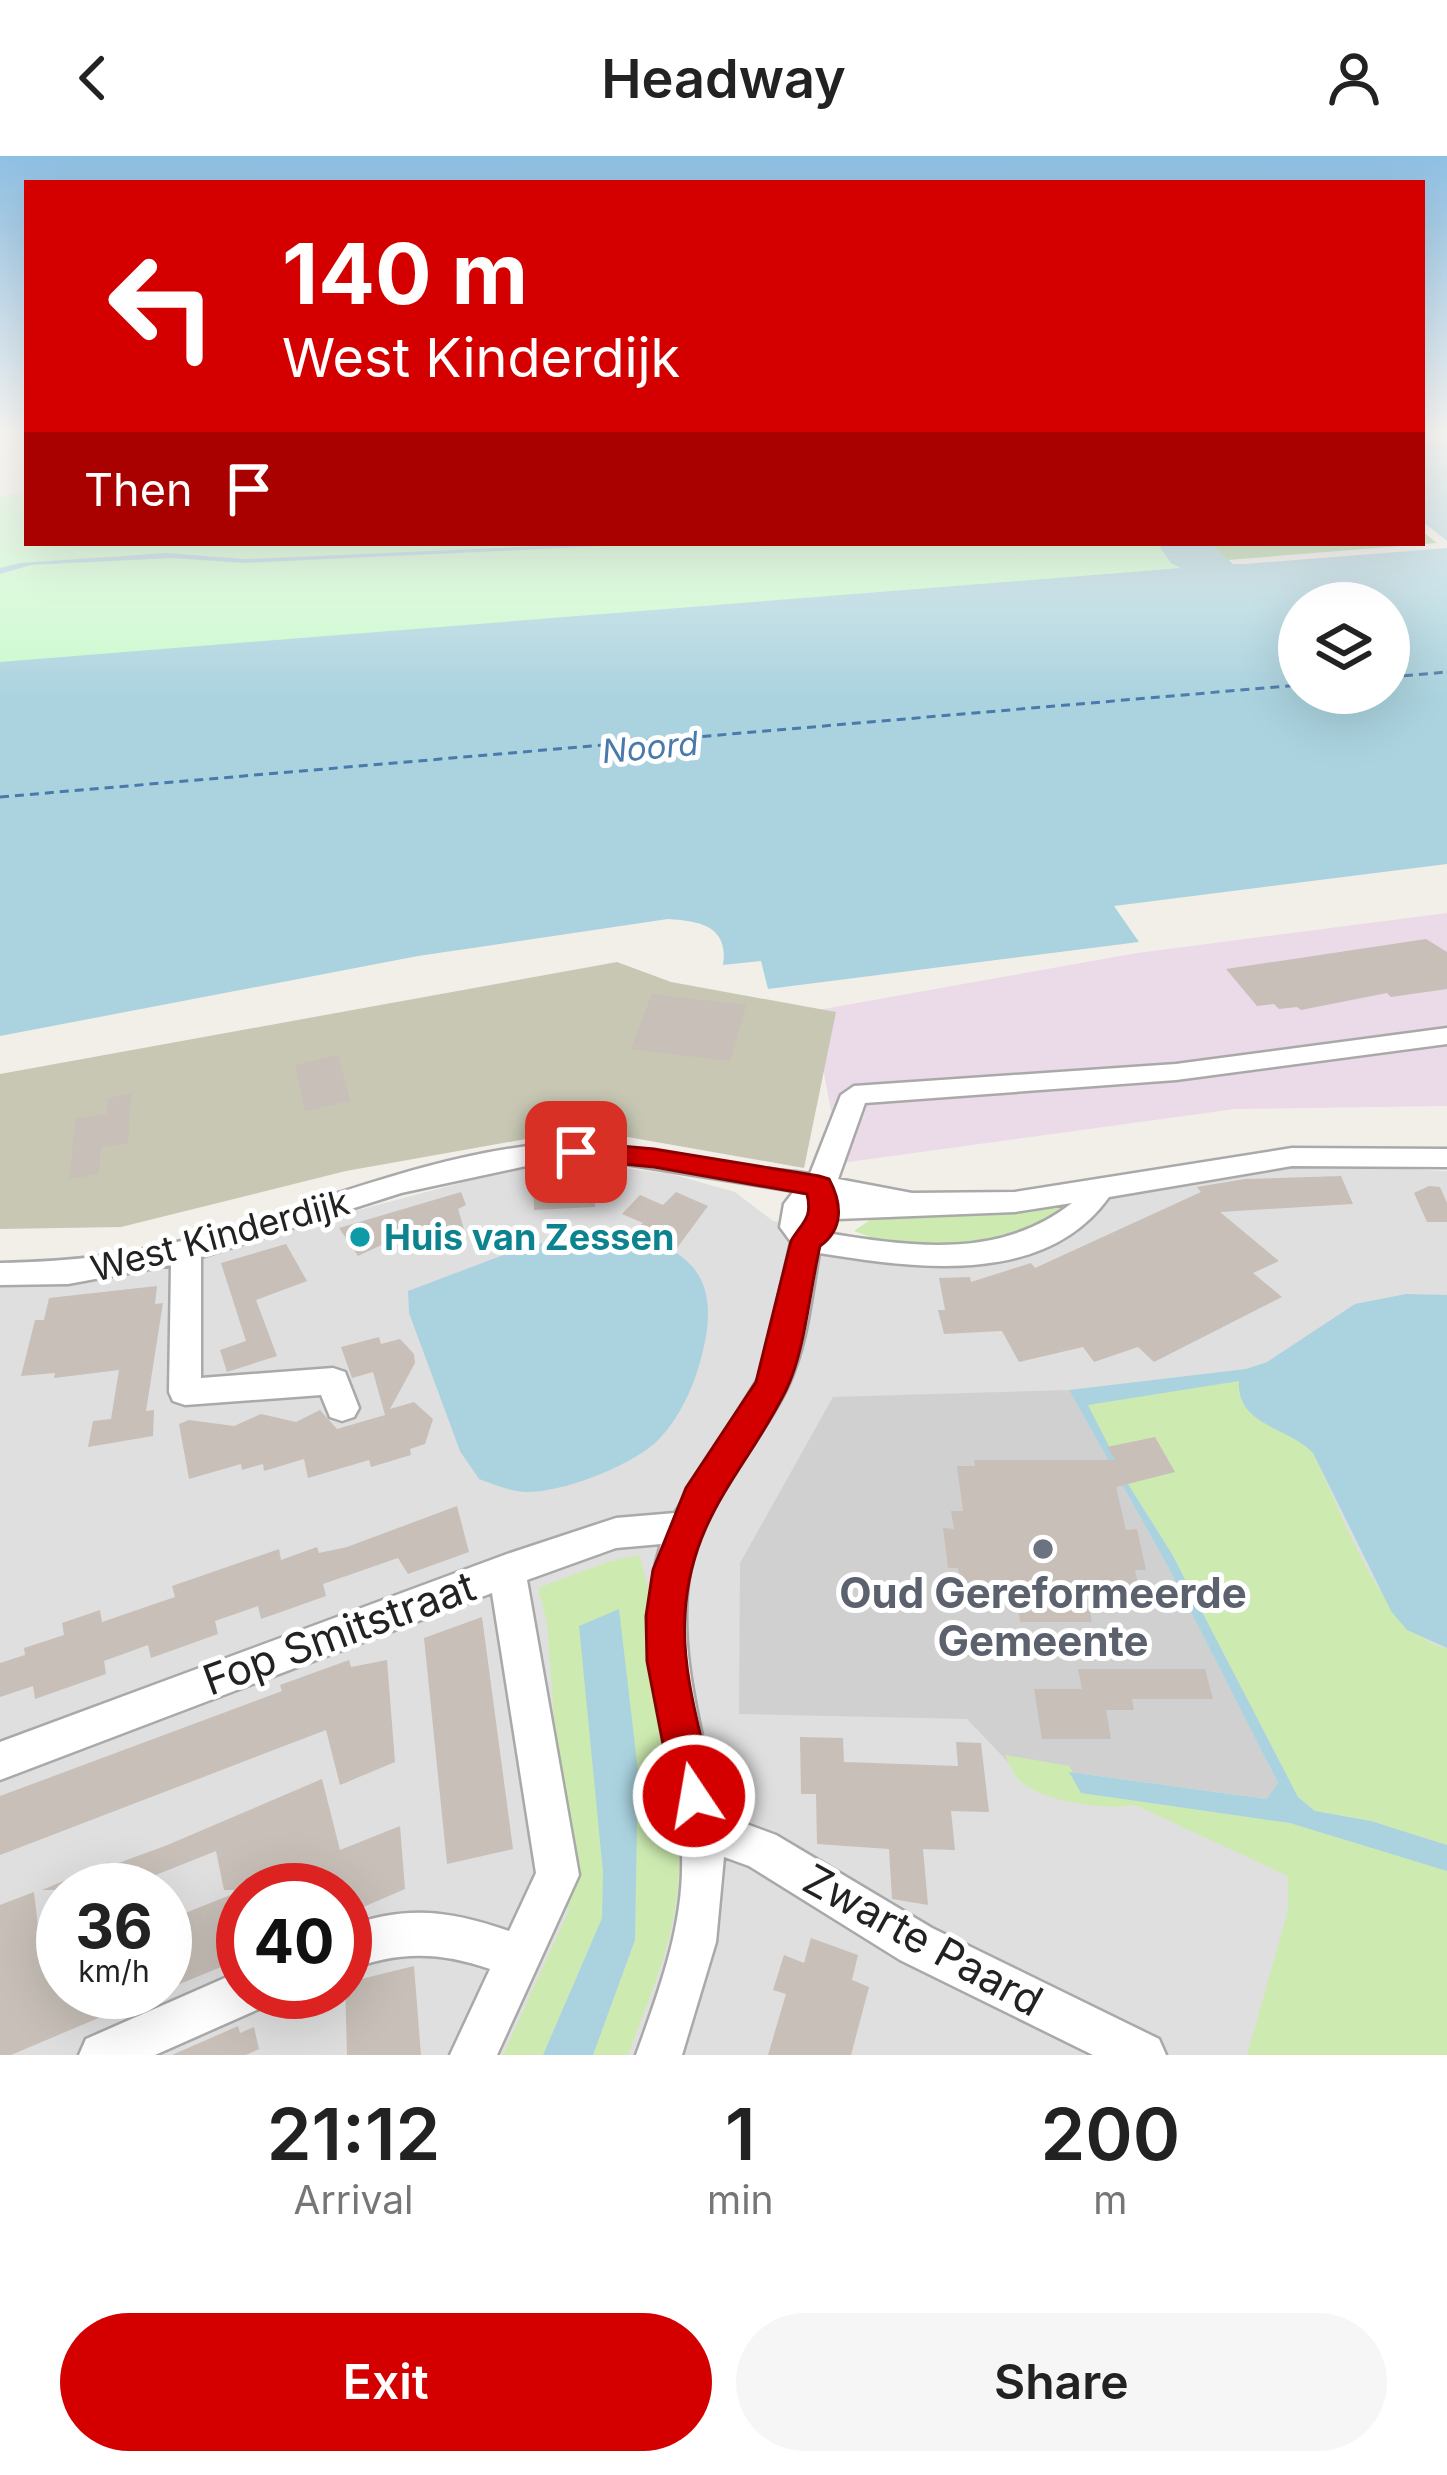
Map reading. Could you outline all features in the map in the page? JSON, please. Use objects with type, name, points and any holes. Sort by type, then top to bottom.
[{"type":"street","points":[[658,2055],[690,1964],[703,1895],[701,1828],[667,1661],[668,1593],[684,1527],[772,1385],[806,1241],[819,1232],[818,1193],[854,1095],[1176,1072],[1447,1036]]},
{"type":"street","name":"West Kinderdijk","points":[[0,1274],[73,1273],[186,1250],[444,1172],[523,1156],[621,1154],[818,1193],[913,1204],[1015,1202],[1292,1156],[1447,1158]]},
{"type":"street","points":[[806,1241],[929,1258],[980,1251],[1063,1227],[1091,1207],[1099,1190]]},
{"type":"street","points":[[186,1250],[185,1391],[333,1381],[342,1408]]},
{"type":"street","name":"Fop Smitstraat","points":[[0,1761],[507,1570],[616,1533],[684,1527]]},
{"type":"street","points":[[473,2055],[558,1875],[507,1570]]},
{"type":"street","name":"Zwarte Paard","points":[[701,1828],[761,1850],[916,1944],[1143,2055]]},
{"type":"street","points":[[372,1937],[384,1932],[441,1929],[520,1958]]},
{"type":"street","points":[[102,2055],[216,2005]]},
{"type":"shaded area","points":[[1447,913],[1447,1106],[1235,1109],[841,1163],[812,1011],[1137,953]]},
{"type":"shaded area","points":[[617,962],[671,982],[836,1012],[804,1168],[582,1129],[346,1171],[121,1227],[0,1229],[0,1074]]},
{"type":"shaded area","points":[[550,1159],[671,1174],[735,1192],[773,1221],[1005,1260],[1083,1202],[1261,1162],[1447,1171],[1447,2055],[0,2055],[0,1274],[25,1285],[148,1266]]},
{"type":"shaded area","points":[[1069,1390],[1167,1565],[1278,1783],[1268,1799],[1010,1764],[967,1719],[739,1714],[740,1563],[833,1397]]},
{"type":"green space","points":[[0,524],[24,524],[24,546],[1168,546],[1193,571],[0,667]]},
{"type":"green space","points":[[1212,546],[1400,546],[1228,560]]},
{"type":"green space","points":[[1069,1201],[1025,1230],[966,1244],[906,1244],[854,1231],[877,1215]]},
{"type":"green space","points":[[1240,1380],[1291,1438],[1302,1441],[1313,1453],[1366,1566],[1403,1620],[1424,1638],[1447,1648],[1447,1845],[1371,1821],[1315,1811],[1298,1797],[1172,1554],[1087,1405]]},
{"type":"green space","points":[[639,1555],[667,1678],[677,1770],[680,1857],[669,1936],[628,2055],[593,2055],[635,1940],[638,1771],[618,1609],[602,1918],[543,2055],[503,2055],[568,1912],[547,1622],[538,1588]]},
{"type":"green space","points":[[1005,1755],[1070,1766],[1081,1793],[1290,1823],[1447,1871],[1447,2055],[1247,2055],[1288,1910],[1288,1876],[1135,1805],[1092,1805],[1044,1795],[1020,1781]]},
{"type":"water","points":[[1425,524],[1447,524],[1447,541]]},
{"type":"water","points":[[605,546],[246,563],[172,558],[31,565],[0,574],[0,568],[20,563],[166,553],[246,559]]},
{"type":"water","name":"Noord","points":[[1159,546],[1212,546],[1233,564],[1447,548],[1447,864],[1114,906],[1139,942],[768,989],[761,961],[723,965],[721,942],[710,928],[668,919],[418,956],[0,1036],[0,662],[1181,568]]},
{"type":"water","points":[[608,1233],[665,1247],[698,1274],[708,1315],[697,1372],[685,1401],[654,1444],[592,1477],[524,1492],[479,1479],[460,1451],[409,1313],[408,1291],[530,1245]]},
{"type":"water","points":[[1406,1294],[1447,1295],[1447,1648],[1407,1630],[1391,1611],[1313,1453],[1255,1417],[1240,1396],[1239,1381],[1088,1405],[1128,1484],[1172,1554],[1298,1797],[1315,1811],[1371,1821],[1447,1845],[1447,1871],[1290,1823],[1081,1793],[1069,1772],[1267,1799],[1278,1783],[1167,1565],[1069,1390],[1246,1369],[1267,1362],[1355,1304]]},
{"type":"water","points":[[619,1609],[638,1771],[635,1940],[593,2055],[543,2055],[602,1918],[603,1872],[579,1626]]},
{"type":"building","points":[[1426,939],[1447,952],[1447,989],[1279,1009],[1274,1004],[1257,1006],[1226,969]]},
{"type":"building","points":[[652,994],[746,1005],[730,1061],[631,1049]]},
{"type":"building","points":[[338,1055],[350,1101],[305,1111],[295,1065]]},
{"type":"building","points":[[131,1094],[128,1143],[101,1147],[99,1174],[69,1179],[76,1118],[107,1114],[108,1098]]},
{"type":"building","points":[[596,1175],[595,1207],[534,1210],[533,1177]]},
{"type":"building","points":[[1341,1176],[1353,1204],[1220,1212],[1279,1261],[1253,1273],[1282,1297],[1154,1362],[1138,1347],[1094,1362],[1083,1347],[1019,1362],[1002,1331],[944,1334],[938,1310],[945,1310],[939,1278],[970,1277],[971,1282],[1031,1263],[1035,1268],[1201,1192],[1197,1187],[1245,1179]]},
{"type":"building","points":[[1440,1187],[1447,1203],[1447,1222],[1427,1222],[1414,1193]]},
{"type":"building","points":[[461,1192],[466,1205],[458,1209],[464,1229],[426,1241],[418,1228],[358,1256],[339,1228]]},
{"type":"building","points":[[676,1192],[708,1206],[677,1248],[637,1229],[643,1223],[622,1214],[640,1195],[663,1205]]},
{"type":"building","points":[[286,1244],[307,1281],[256,1300],[277,1356],[227,1372],[220,1350],[246,1341],[221,1263]]},
{"type":"building","points":[[157,1286],[155,1304],[163,1303],[146,1411],[154,1410],[153,1436],[88,1447],[93,1421],[111,1419],[119,1370],[54,1378],[55,1373],[21,1376],[35,1320],[44,1320],[49,1298]]},
{"type":"building","points":[[379,1337],[381,1344],[400,1339],[414,1354],[415,1363],[390,1409],[414,1402],[433,1419],[425,1444],[410,1449],[411,1455],[371,1467],[369,1460],[308,1478],[304,1459],[264,1471],[263,1464],[242,1470],[241,1464],[189,1479],[179,1424],[189,1420],[234,1426],[261,1414],[296,1422],[320,1410],[337,1429],[385,1415],[373,1372],[352,1378],[341,1347]]},
{"type":"building","name":"Oud Gereformeerde Gemeente","points":[[1155,1437],[1175,1472],[1116,1487],[1126,1530],[1137,1529],[1146,1570],[1135,1570],[1139,1588],[1096,1588],[1097,1593],[1086,1593],[1092,1622],[1020,1622],[1016,1592],[961,1587],[958,1568],[948,1568],[943,1528],[954,1529],[951,1511],[963,1511],[957,1466],[975,1466],[974,1460],[1115,1460],[1107,1447]]},
{"type":"building","points":[[457,1506],[469,1552],[408,1574],[398,1558],[323,1584],[326,1596],[261,1619],[258,1606],[215,1621],[218,1634],[151,1658],[148,1645],[104,1661],[106,1674],[35,1699],[33,1686],[0,1697],[0,1663],[25,1655],[24,1648],[64,1635],[62,1623],[100,1610],[102,1622],[175,1597],[172,1586],[279,1549],[281,1560],[317,1547],[319,1553],[347,1547]]},
{"type":"building","points":[[482,1617],[513,1849],[447,1864],[424,1638]]},
{"type":"building","points":[[349,1660],[351,1667],[387,1660],[395,1762],[340,1785],[326,1730],[0,1855],[0,1796],[282,1691],[280,1685]]},
{"type":"building","points":[[1078,1669],[1205,1669],[1213,1699],[1132,1699],[1134,1710],[1106,1710],[1111,1739],[1042,1739],[1034,1689],[1082,1689]]},
{"type":"building","points":[[800,1737],[843,1738],[844,1762],[958,1766],[956,1742],[981,1743],[989,1812],[951,1811],[955,1850],[923,1849],[928,1905],[892,1899],[889,1849],[817,1844],[816,1794],[801,1794]]},
{"type":"building","points":[[322,1779],[340,1850],[400,1826],[405,1889],[372,1903],[372,1863],[218,1863],[216,1851],[186,1863],[118,1863]]},
{"type":"building","points":[[34,1892],[36,2019],[96,2019],[11,2055],[0,2055],[0,1905]]},
{"type":"building","points":[[216,1901],[216,1969],[192,1979],[192,1910]]},
{"type":"building","points":[[811,1938],[858,1955],[852,1980],[869,1987],[851,2055],[768,2055],[786,1994],[773,1990],[784,1955],[804,1963]]},
{"type":"building","points":[[414,1966],[421,2055],[347,2055],[346,2019],[372,2019],[372,1976]]},
{"type":"building","points":[[238,2026],[240,2033],[254,2027],[259,2049],[246,2055],[172,2055]]},
{"type":"ferry route","points":[[1410,675],[1447,672]]},
{"type":"ferry route","points":[[0,797],[1278,687]]},
{"type":"place","name":"Huis van Zessen","points":[[360,1237]]},
{"type":"place","name":"Oud Gereformeerde Gemeente","points":[[1043,1549]]},
{"type":"route","points":[[576,1152],[654,1158],[819,1186],[825,1209],[819,1232],[806,1241],[772,1385],[698,1498],[672,1570],[665,1616],[667,1661],[694,1796]]}]
